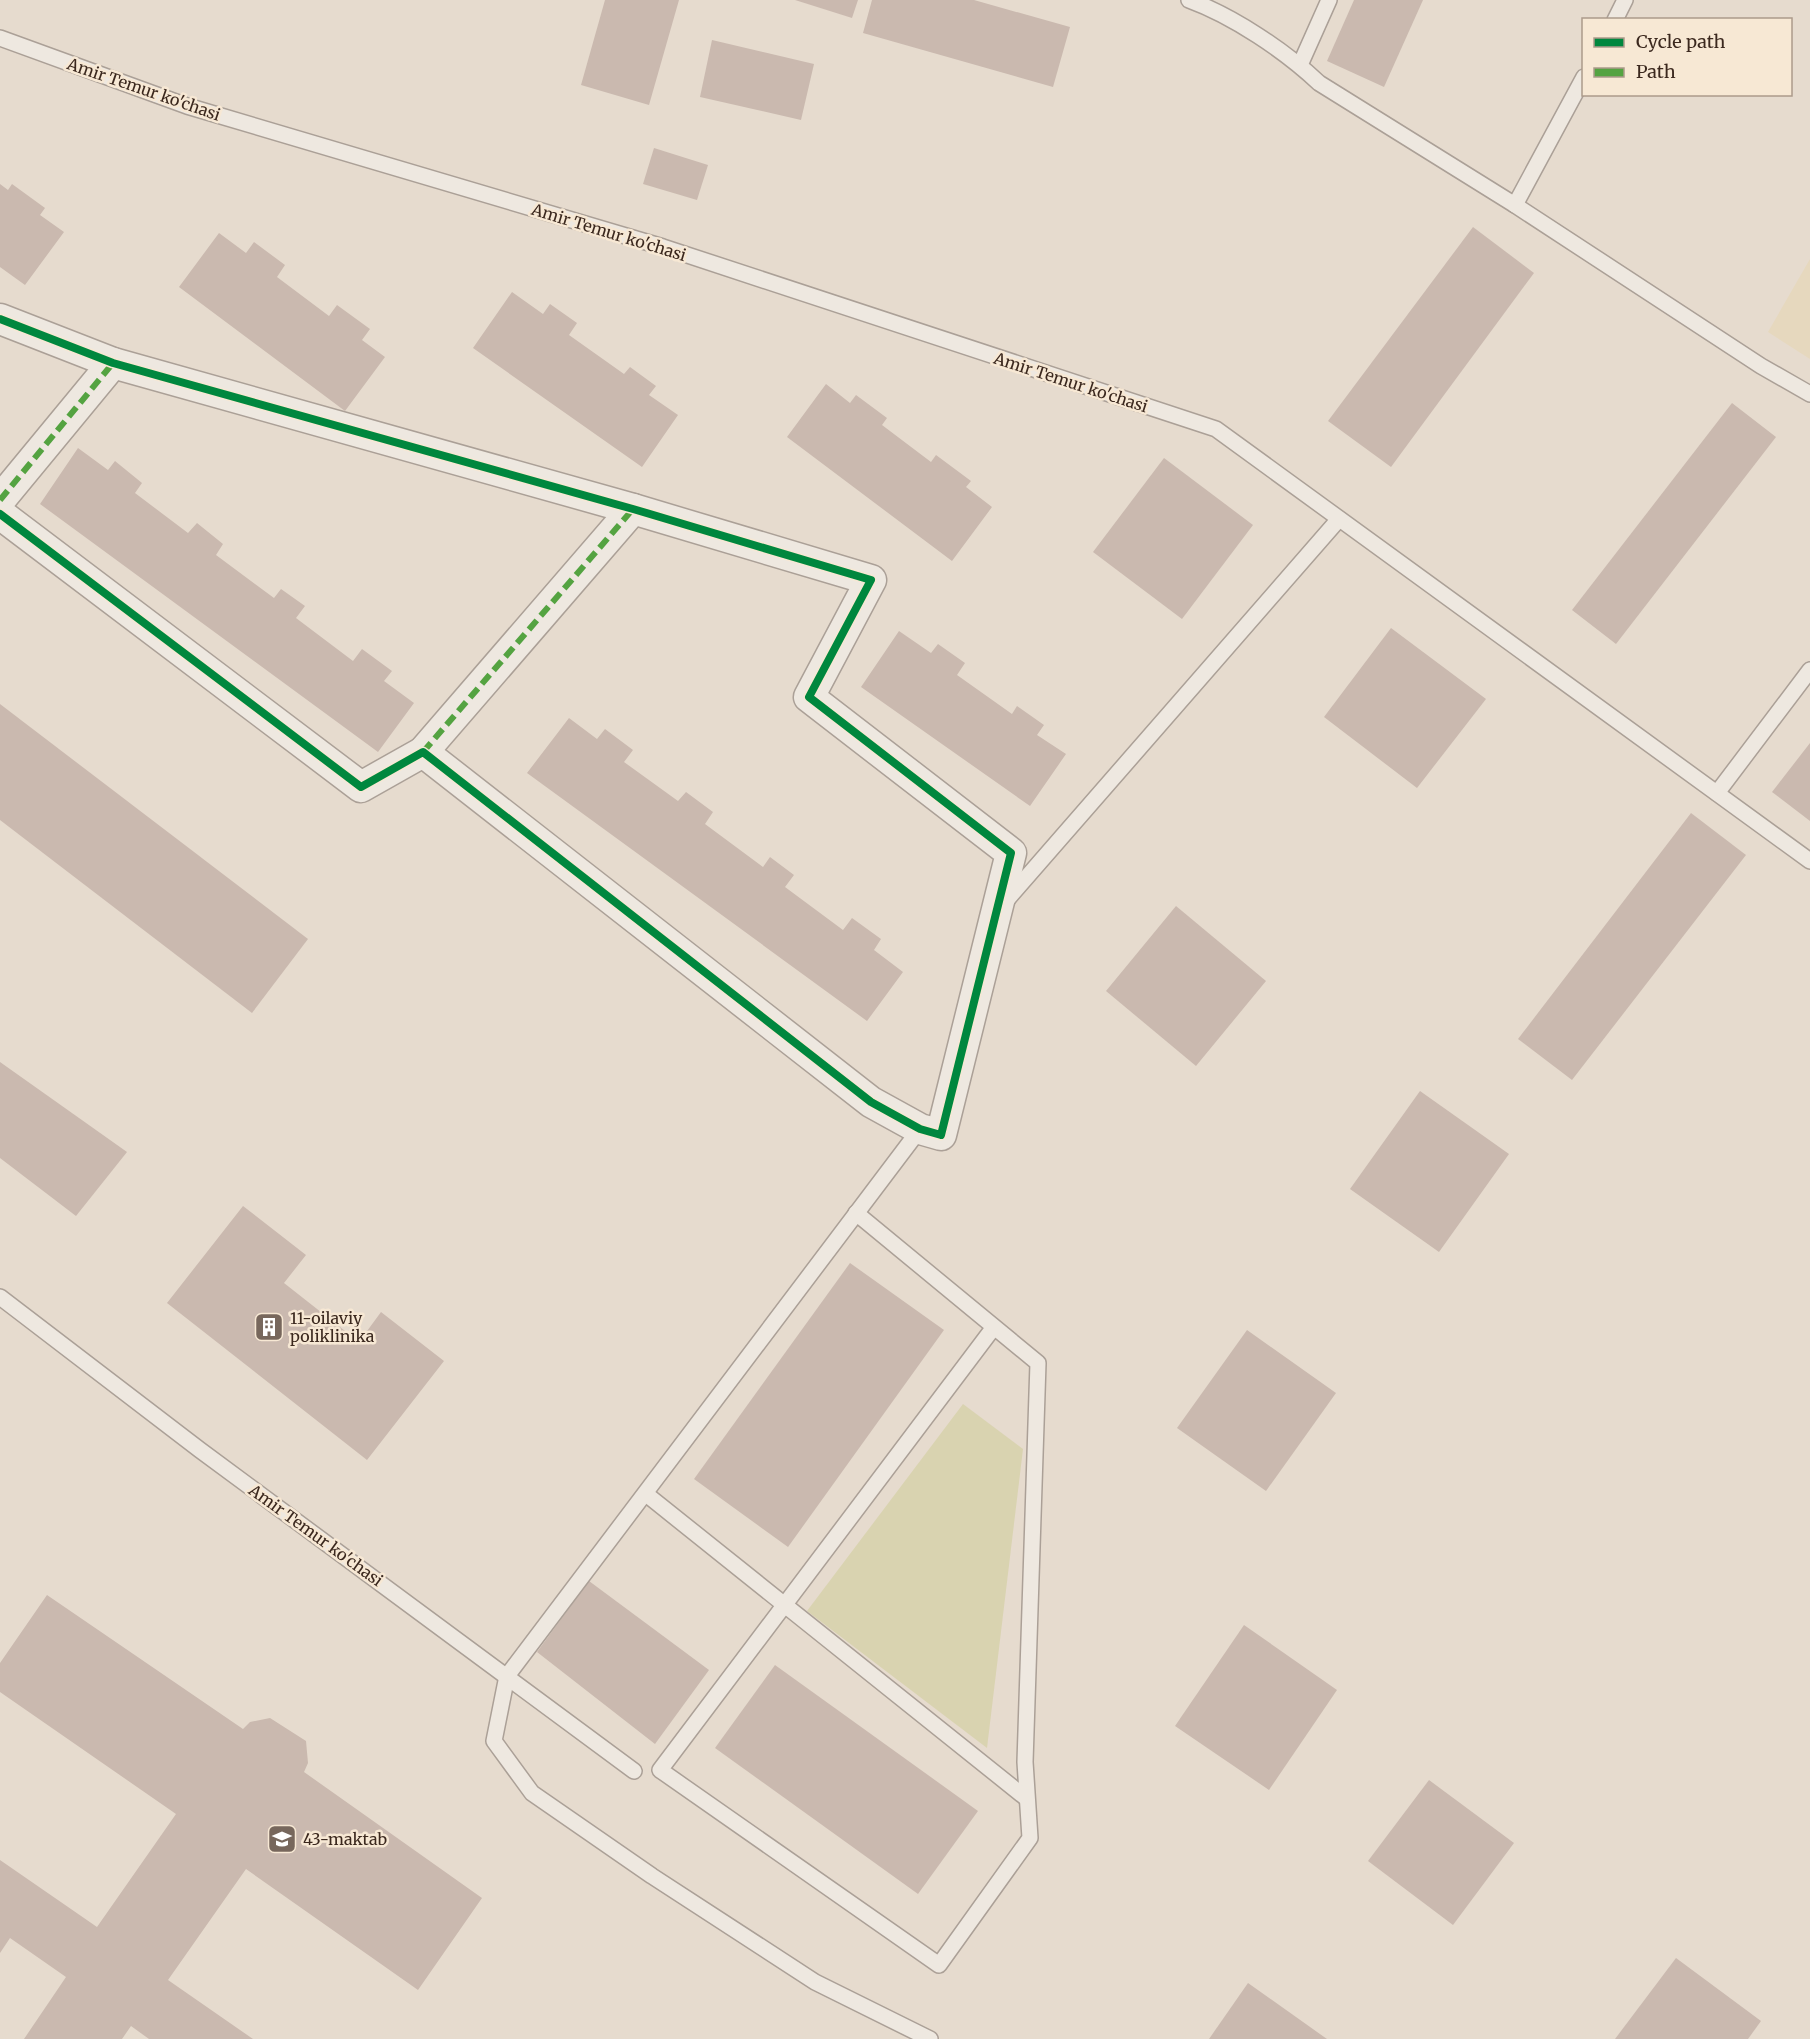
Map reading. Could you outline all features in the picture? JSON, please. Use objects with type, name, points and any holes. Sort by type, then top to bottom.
[{"type":"street","points":[[0,320],[113,363],[633,509],[871,580],[809,697],[1011,853],[941,1135],[920,1129],[871,1102],[423,752]]},
{"type":"street","points":[[0,500],[113,363]]},
{"type":"street","points":[[0,514],[361,787],[423,752],[633,509]]},
{"type":"lane","points":[[1189,0],[1212,8],[1299,65],[1319,83],[1515,205],[1761,366],[1810,394]]},
{"type":"lane","points":[[1299,65],[1329,0]]},
{"type":"lane","points":[[1616,18],[1625,0]]},
{"type":"lane","name":"Amir Temur ko'chasi","points":[[0,38],[187,106],[663,248],[1216,429],[1810,861]]},
{"type":"lane","points":[[1515,205],[1582,82]]},
{"type":"lane","points":[[995,913],[1339,519]]},
{"type":"lane","points":[[1717,793],[1810,670]]},
{"type":"lane","points":[[920,1129],[507,1676],[494,1741],[532,1793],[652,1876],[815,1982],[930,2039]]},
{"type":"lane","points":[[856,1213],[994,1327],[1038,1364],[1026,1798],[1030,1838],[939,1965],[660,1770],[782,1605],[994,1327]]},
{"type":"lane","name":"Amir Temur ko'chasi","points":[[0,1297],[200,1450],[634,1771]]},
{"type":"lane","points":[[646,1494],[1026,1798]]},
{"type":"shaded area","points":[[1810,259],[1810,359],[1768,332]]},
{"type":"shaded area","points":[[963,1404],[1023,1449],[987,1748],[807,1611]]},
{"type":"building","points":[[605,0],[679,0],[649,105],[581,85]]},
{"type":"building","points":[[795,0],[858,0],[852,18]]},
{"type":"building","points":[[872,0],[974,0],[1070,27],[1053,87],[863,33]]},
{"type":"building","points":[[1354,0],[1423,0],[1384,87],[1327,61]]},
{"type":"building","points":[[712,40],[814,64],[801,120],[700,97]]},
{"type":"building","points":[[654,148],[708,165],[697,200],[643,184]]},
{"type":"building","points":[[0,184],[8,190],[12,184],[45,208],[40,215],[64,232],[25,285],[0,267]]},
{"type":"building","points":[[1473,227],[1534,273],[1391,467],[1328,421]]},
{"type":"building","points":[[219,233],[246,253],[254,242],[285,265],[277,277],[329,316],[337,305],[370,329],[362,340],[385,357],[345,411],[179,287]]},
{"type":"building","points":[[512,292],[543,314],[550,304],[577,323],[569,335],[624,374],[630,367],[656,386],[649,395],[678,415],[642,467],[473,348]]},
{"type":"building","points":[[826,384],[850,403],[856,395],[887,418],[882,425],[931,462],[936,455],[971,481],[966,487],[992,507],[952,561],[787,437]]},
{"type":"building","points":[[1732,403],[1776,437],[1616,644],[1572,610]]},
{"type":"building","points":[[78,448],[108,470],[115,461],[142,483],[135,493],[188,533],[197,523],[223,544],[216,555],[274,598],[281,589],[305,606],[296,618],[353,661],[362,649],[392,671],[384,681],[414,703],[378,752],[40,504]]},
{"type":"building","points":[[1164,458],[1253,525],[1182,619],[1093,552]]},
{"type":"building","points":[[1391,628],[1486,699],[1417,788],[1324,717]]},
{"type":"building","points":[[899,631],[931,653],[938,644],[965,663],[957,675],[1012,714],[1017,706],[1044,725],[1037,735],[1066,754],[1030,806],[861,687]]},
{"type":"building","points":[[0,704],[308,939],[252,1013],[0,820]]},
{"type":"building","points":[[569,718],[597,739],[605,729],[633,750],[624,762],[678,801],[686,792],[713,812],[705,824],[763,867],[770,857],[794,875],[785,887],[843,930],[852,918],[881,939],[874,950],[903,972],[867,1021],[527,773]]},
{"type":"building","points":[[1810,743],[1810,821],[1772,792]]},
{"type":"building","points":[[1691,813],[1746,855],[1572,1080],[1518,1039]]},
{"type":"building","points":[[1176,906],[1266,981],[1196,1066],[1106,991]]},
{"type":"building","points":[[0,1062],[127,1152],[76,1216],[0,1158]]},
{"type":"building","points":[[1420,1091],[1509,1154],[1439,1252],[1350,1189]]},
{"type":"building","name":"11-oilaviy poliklinika","points":[[243,1206],[306,1255],[284,1283],[359,1342],[381,1312],[444,1361],[367,1460],[167,1303]]},
{"type":"building","points":[[850,1263],[944,1330],[788,1547],[694,1479]]},
{"type":"building","points":[[1247,1330],[1336,1393],[1266,1491],[1177,1428]]},
{"type":"building","points":[[589,1581],[709,1670],[655,1744],[537,1652]]},
{"type":"building","points":[[47,1595],[243,1729],[250,1722],[270,1718],[306,1741],[308,1763],[304,1772],[482,1898],[418,1990],[246,1869],[168,1980],[253,2039],[149,2039],[131,2026],[122,2039],[24,2039],[66,1977],[10,1938],[0,1953],[0,1860],[97,1927],[176,1814],[0,1692],[0,1663]]},
{"type":"building","points":[[1244,1625],[1337,1690],[1269,1790],[1175,1726]]},
{"type":"building","points":[[775,1665],[978,1811],[918,1894],[715,1748]]},
{"type":"building","points":[[1429,1780],[1514,1843],[1453,1925],[1368,1861]]},
{"type":"building","points":[[1676,1958],[1761,2021],[1748,2039],[1615,2039]]},
{"type":"building","points":[[1248,1983],[1327,2039],[1209,2039]]},
{"type":"marked path","points":[[0,500],[113,363]]},
{"type":"marked path","points":[[423,752],[633,509]]},
{"type":"cycle path","points":[[0,319],[113,363],[633,509],[871,580],[809,697],[1011,853],[941,1135],[920,1129],[871,1102],[423,752],[361,787],[0,514]]},
{"type":"place","name":"11-oilaviy poliklinika","points":[[269,1327]]},
{"type":"place","name":"43-maktab","points":[[282,1839]]}]
